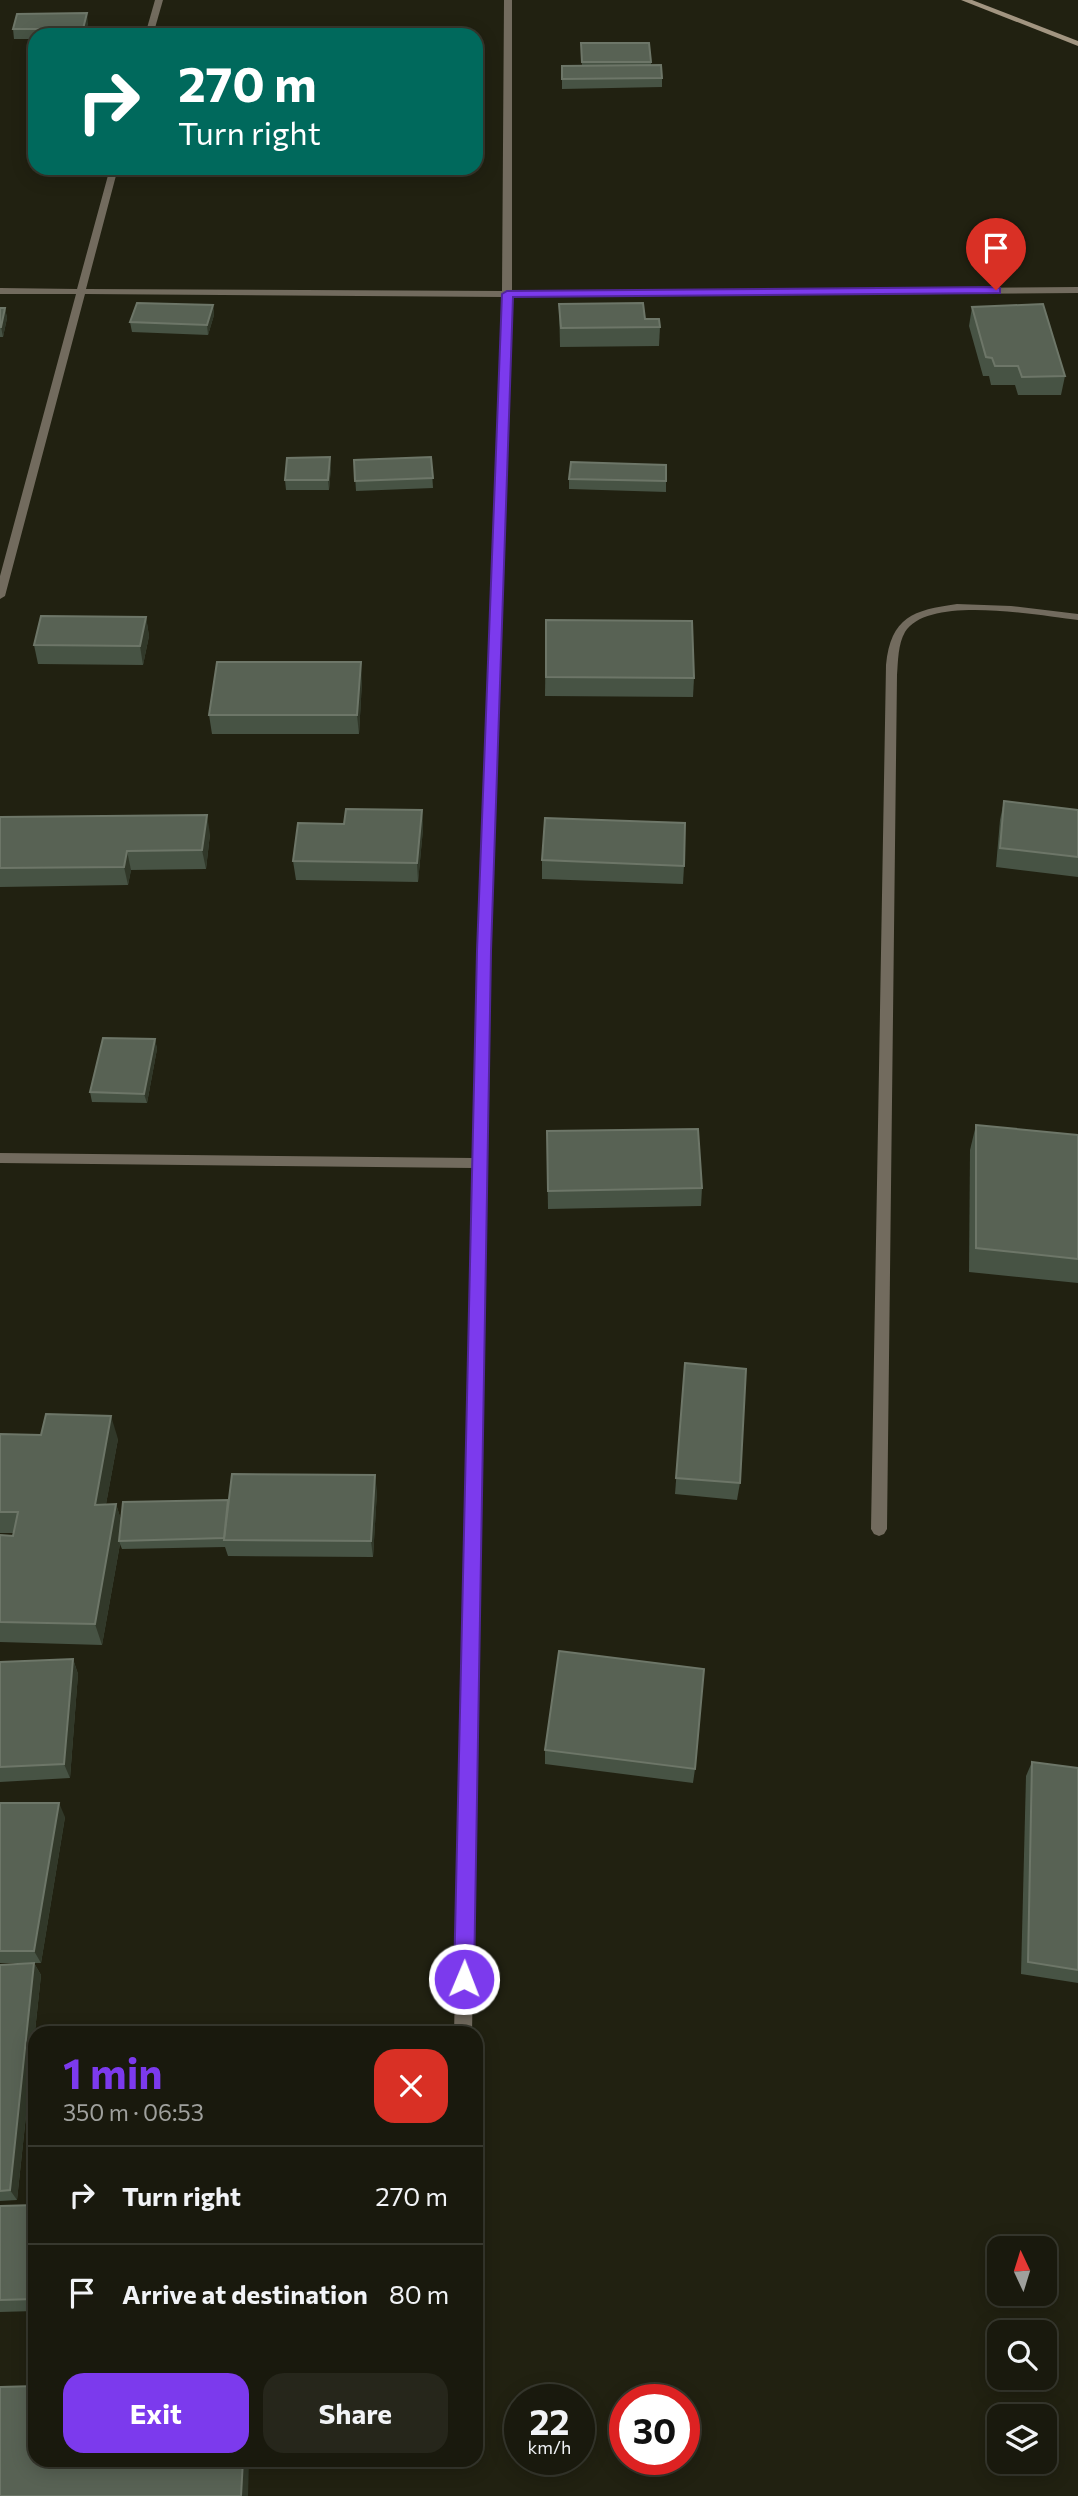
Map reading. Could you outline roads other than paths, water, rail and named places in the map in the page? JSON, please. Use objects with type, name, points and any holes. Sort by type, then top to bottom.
[{"type":"main road","points":[[965,0],[1078,44]]},
{"type":"street","points":[[151,28],[159,0]]},
{"type":"street","points":[[463,2026],[484,951],[507,294],[508,0]]},
{"type":"street","points":[[0,596],[112,175]]},
{"type":"street","points":[[0,291],[507,294],[1078,290]]},
{"type":"street","points":[[879,1529],[891,717],[895,642],[902,626],[912,617],[930,610],[957,607],[1078,617]]},
{"type":"street","points":[[0,1158],[480,1163]]}]
